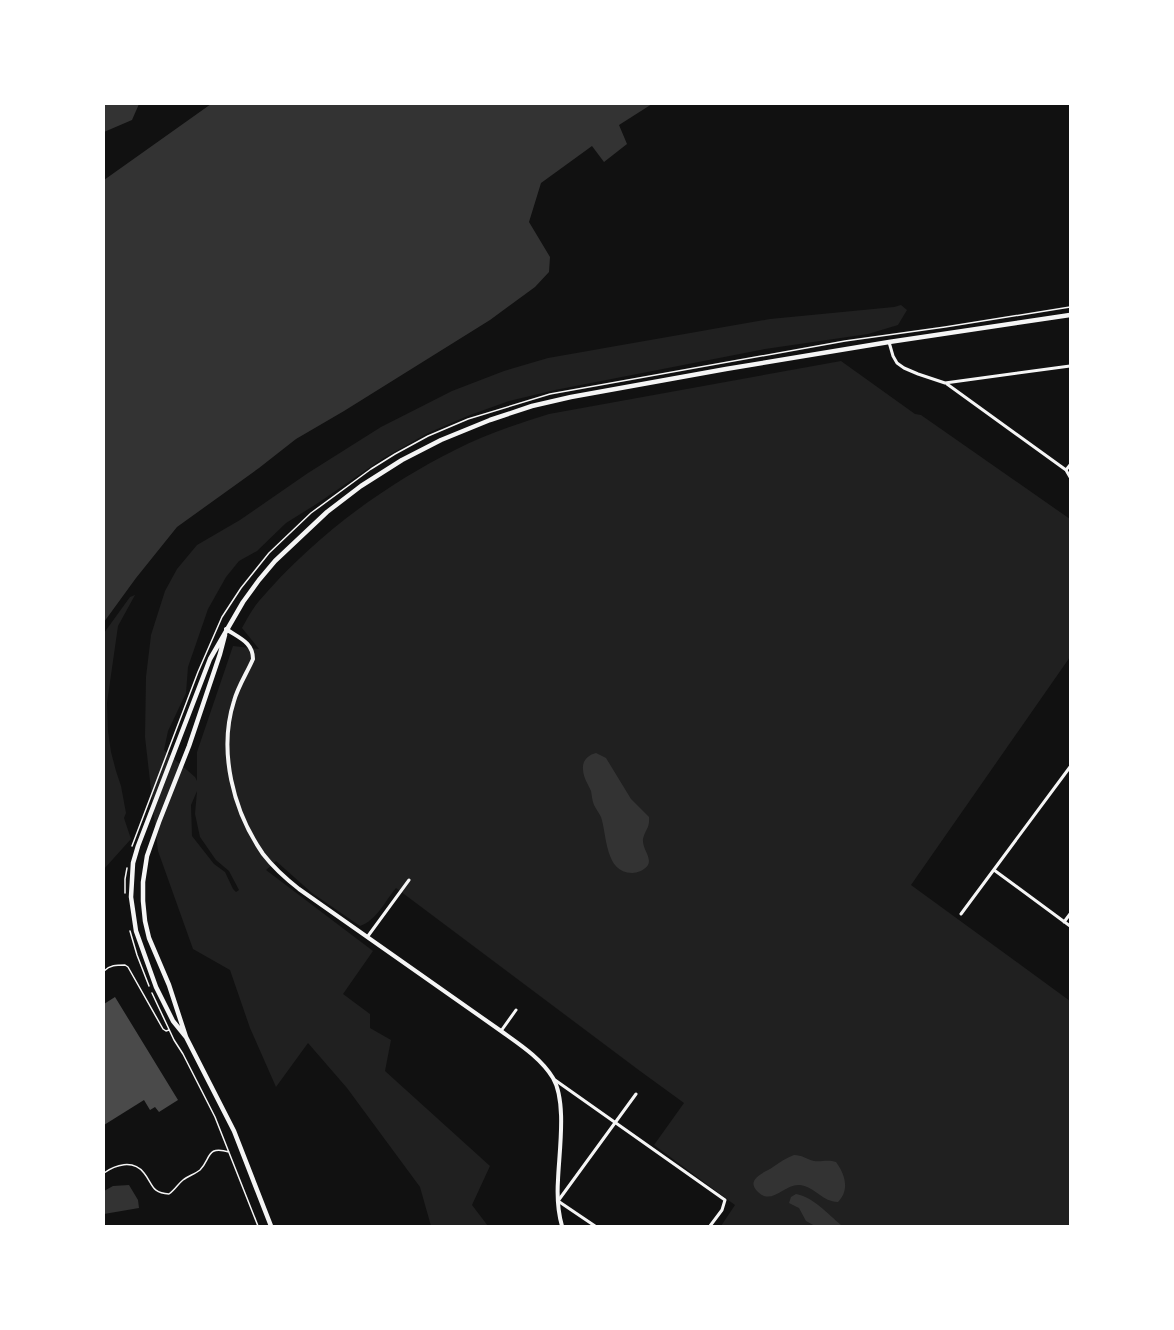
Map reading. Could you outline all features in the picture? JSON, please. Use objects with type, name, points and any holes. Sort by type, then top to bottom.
[{"type":"main road","points":[[186,1037],[173,1021],[153,988],[136,931],[131,897],[133,863],[177,741],[210,659],[226,629],[259,580],[283,553],[327,512],[361,486],[402,460],[441,440],[532,406],[726,369],[1071,315]]},
{"type":"main road","points":[[226,629],[220,654],[189,746],[147,856],[143,882],[144,911],[149,938],[169,985],[186,1037],[234,1131],[271,1227]]},
{"type":"main road","points":[[226,629],[246,642],[253,653],[253,659],[234,700],[228,726],[227,746],[232,781],[246,824],[264,855],[286,879],[501,1031],[543,1066],[553,1079],[558,1092],[561,1119],[558,1201],[562,1227]]},
{"type":"street","points":[[889,342],[897,363],[918,374],[945,382],[1066,470],[1071,477]]},
{"type":"street","points":[[945,382],[1071,366]]},
{"type":"street","points":[[1066,470],[1071,465]]},
{"type":"street","points":[[961,914],[1071,767]]},
{"type":"street","points":[[994,870],[1071,926]]},
{"type":"street","points":[[368,936],[409,880]]},
{"type":"street","points":[[1064,922],[1071,914]]},
{"type":"street","points":[[501,1031],[516,1010]]},
{"type":"street","points":[[553,1079],[725,1200],[722,1210],[710,1227]]},
{"type":"street","points":[[594,1227],[558,1201],[636,1094]]},
{"type":"path","points":[[170,743],[222,617],[255,569],[311,513],[371,469],[429,436],[468,419],[550,394],[846,341],[1071,307]]},
{"type":"path","points":[[104,971],[112,966],[125,965],[128,967],[163,1029],[169,1030]]},
{"type":"path","points":[[153,988],[169,1030],[215,1117],[258,1227]]},
{"type":"path","points":[[104,1173],[120,1164],[139,1168],[157,1191],[170,1194],[181,1182],[200,1170],[209,1154],[221,1150],[230,1153]]},
{"type":"shaded area","points":[[104,104],[139,104],[132,120],[104,132]]},
{"type":"shaded area","points":[[211,104],[652,104],[619,125],[627,144],[604,162],[592,146],[541,183],[529,222],[550,257],[549,272],[535,287],[490,320],[296,439],[177,527],[104,622],[104,180]]},
{"type":"shaded area","points":[[901,305],[907,310],[898,325],[868,334],[765,349],[509,401],[428,433],[382,459],[286,523],[257,551],[239,561],[226,577],[208,609],[188,667],[186,693],[168,731],[164,750],[197,781],[197,752],[233,646],[259,649],[242,628],[254,607],[280,578],[325,535],[401,480],[477,439],[549,414],[841,361],[1070,519],[1070,657],[911,885],[1070,1001],[1070,1226],[721,1226],[735,1205],[654,1145],[684,1103],[396,888],[376,915],[360,926],[312,893],[276,861],[266,870],[373,951],[343,994],[370,1014],[370,1028],[391,1040],[385,1071],[490,1166],[472,1205],[488,1226],[431,1226],[420,1187],[347,1088],[308,1043],[276,1087],[250,1028],[230,970],[193,949],[158,851],[145,737],[146,677],[151,635],[165,591],[177,569],[197,545],[240,520],[381,427],[452,391],[504,371],[548,358],[770,319]],"holes":[[[197,791],[195,814],[200,837],[216,860],[229,871],[239,890],[236,892],[225,872],[214,864],[192,836],[191,805]]]},
{"type":"shaded area","points":[[135,595],[118,626],[107,703],[111,752],[121,786],[126,813],[124,818],[131,839],[104,869],[104,633],[130,597]]},
{"type":"shaded area","points":[[596,753],[606,758],[631,799],[649,817],[643,839],[649,862],[647,867],[638,872],[623,871],[617,867],[609,852],[601,817],[594,805],[583,772],[585,761]]},
{"type":"shaded area","points":[[794,1155],[814,1161],[836,1162],[845,1182],[844,1192],[838,1202],[828,1200],[810,1188],[800,1185],[794,1185],[768,1197],[758,1192],[753,1183],[758,1176]]},
{"type":"shaded area","points":[[129,1185],[138,1200],[139,1208],[104,1214],[104,1191],[113,1186]]},
{"type":"shaded area","points":[[796,1194],[814,1202],[841,1226],[815,1226],[806,1221],[799,1208],[789,1203],[791,1197]]},
{"type":"building","points":[[115,997],[178,1100],[159,1112],[155,1107],[150,1110],[144,1100],[104,1125],[104,1004]]}]
